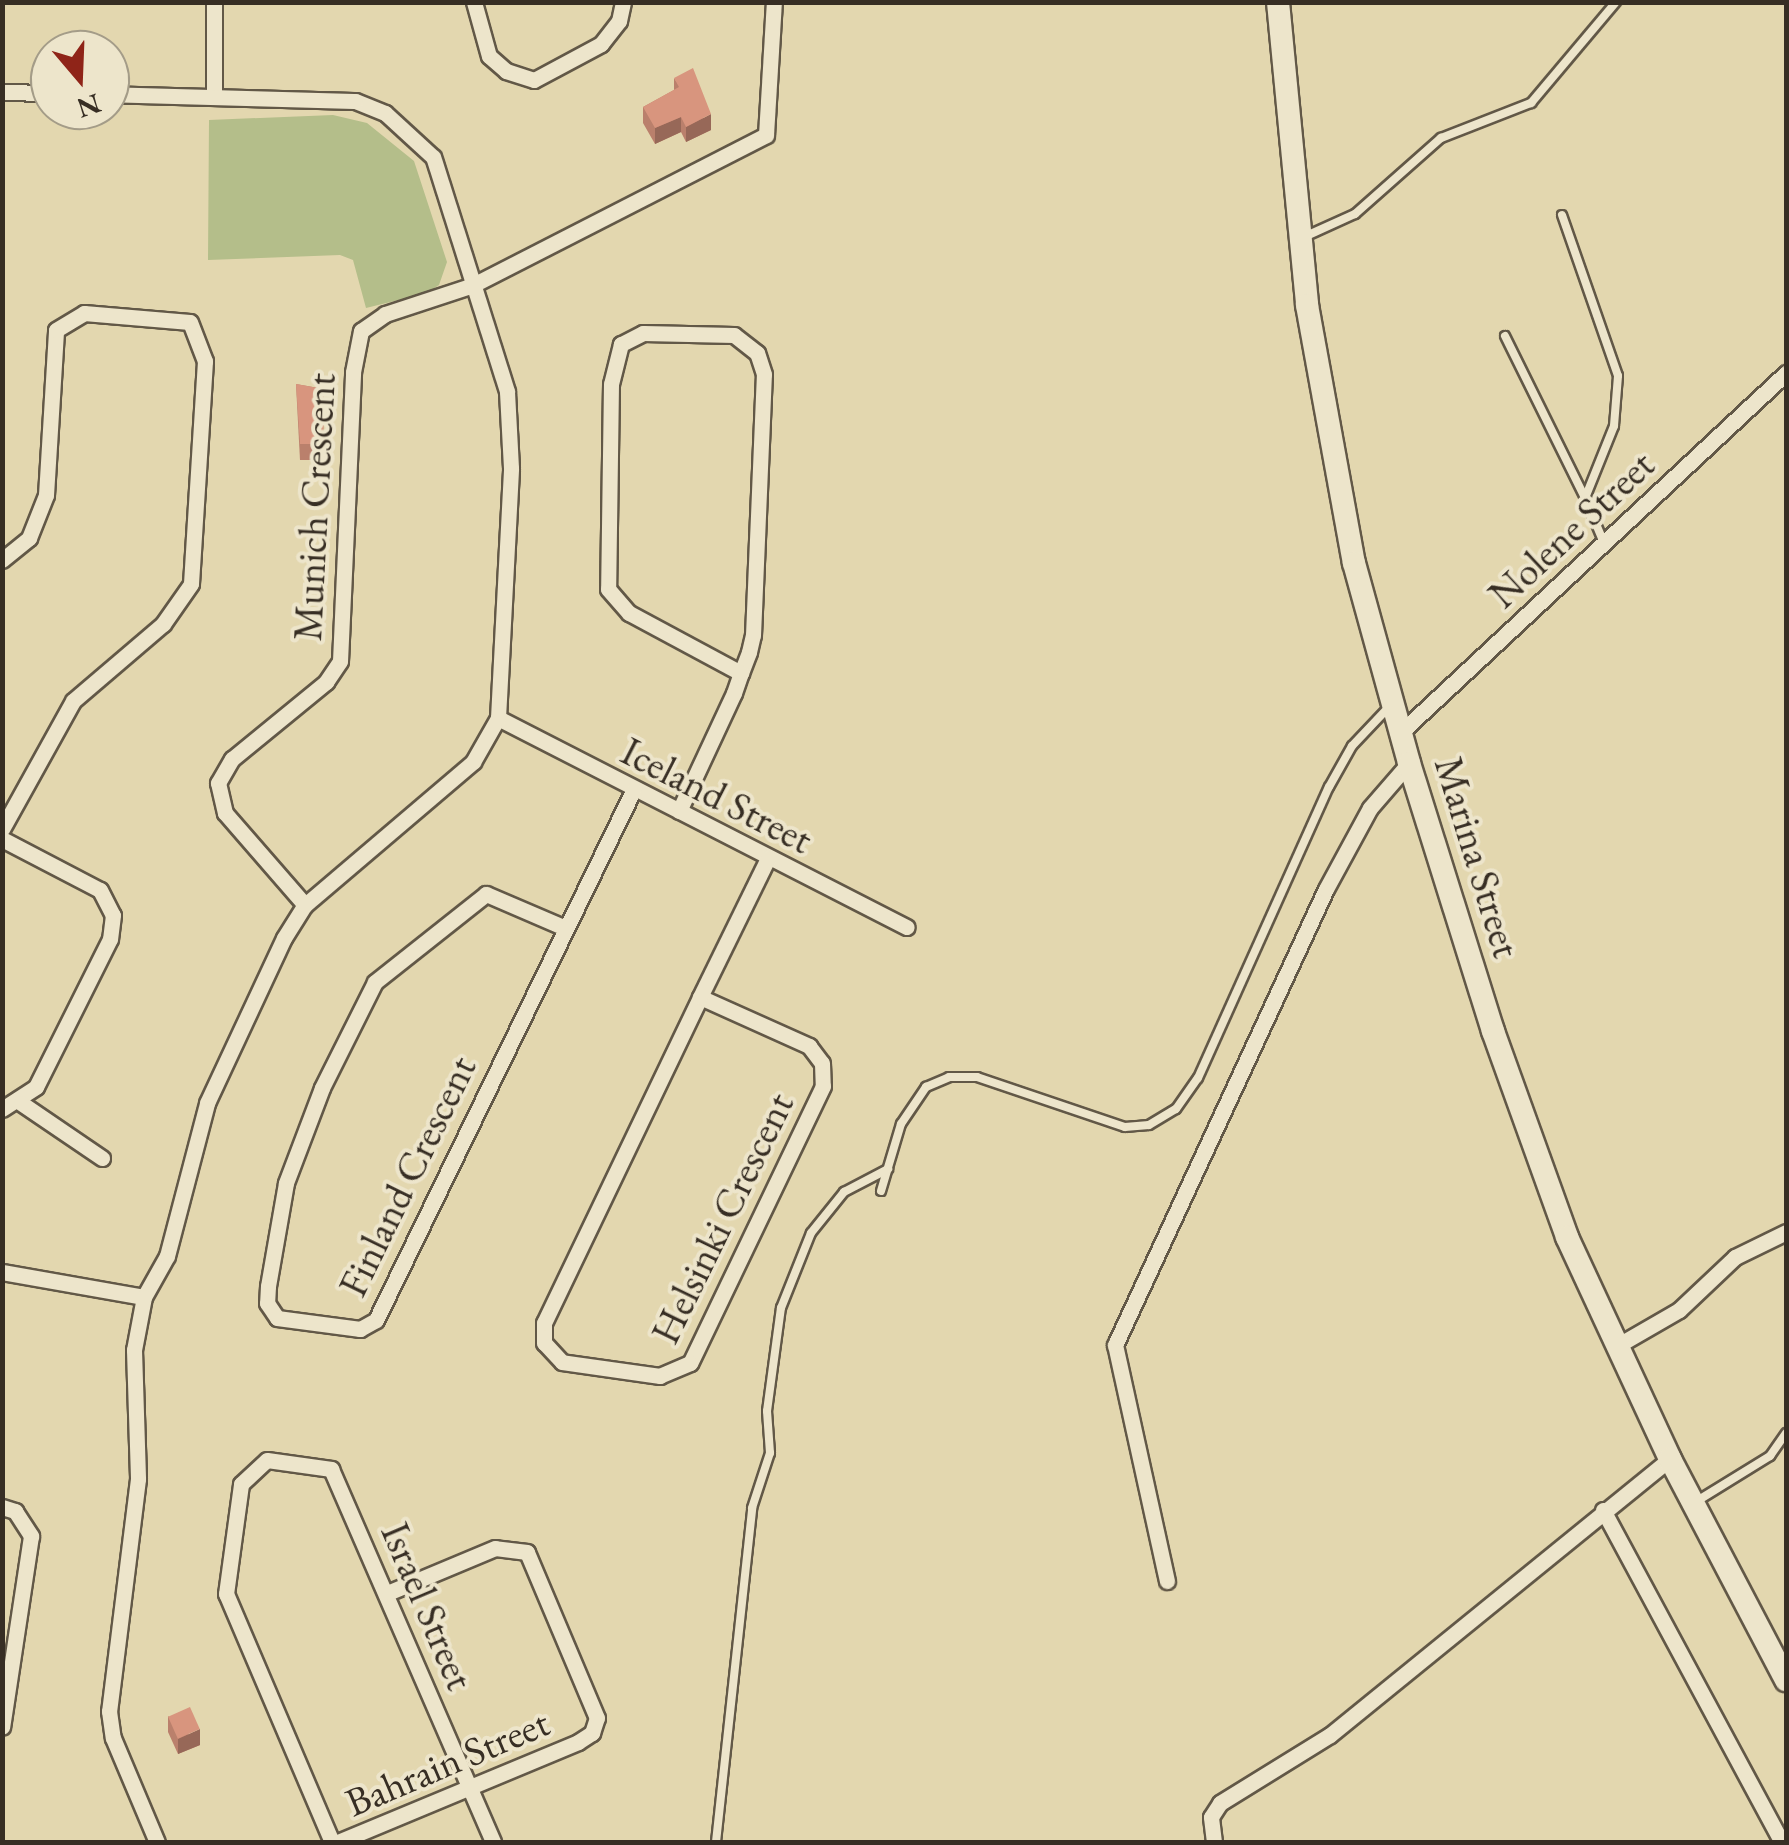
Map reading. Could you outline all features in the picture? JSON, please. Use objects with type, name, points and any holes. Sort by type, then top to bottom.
[{"type":"main road","name":"Marina Street","points":[[1278,2],[1300,239],[1354,563],[1409,763],[1530,1142],[1616,1346],[1670,1459],[1786,1680]]},
{"type":"street","points":[[214,2],[214,96]]},
{"type":"street","points":[[474,2],[489,56],[506,72],[534,80],[601,44],[619,21],[622,2]]},
{"type":"street","points":[[473,285],[766,135],[774,2]]},
{"type":"street","points":[[2,92],[30,93]]},
{"type":"street","points":[[130,94],[355,101],[385,113],[422,144],[442,173],[509,417],[498,718],[473,762],[432,802],[305,905],[207,1103],[167,1256],[144,1297],[134,1350],[138,1479],[109,1712],[113,1738],[157,1842]]},
{"type":"street","name":"Munich Crescent","points":[[305,905],[225,813],[218,783],[232,759],[326,682],[340,661],[353,372],[361,331],[385,314],[473,285]]},
{"type":"street","points":[[2,560],[29,538],[46,495],[56,330],[84,314],[190,322],[206,361],[191,584],[163,624],[73,701],[2,829]]},
{"type":"street","points":[[679,811],[741,673],[753,635],[762,362],[749,342],[734,335],[644,333],[621,344],[611,384],[608,589],[629,614],[741,673]]},
{"type":"street","name":"Nolene Street","points":[[1400,733],[1604,543],[1780,387],[1786,374]]},
{"type":"street","name":"Iceland Street","points":[[498,718],[907,927]]},
{"type":"street","points":[[1167,1581],[1115,1345],[1326,889],[1370,808],[1409,763]]},
{"type":"street","name":"Finland Crescent","points":[[564,926],[486,894],[375,982],[322,1088],[286,1182],[268,1286],[268,1303],[278,1318],[360,1329],[376,1320],[564,926],[634,790]]},
{"type":"street","points":[[2,840],[100,890],[113,915],[102,956],[36,1087],[20,1103],[2,1109]]},
{"type":"street","name":"Helsinki Crescent","points":[[700,997],[808,1046],[822,1063],[823,1086],[690,1364],[660,1376],[562,1362],[544,1343],[544,1323],[700,997],[768,858]]},
{"type":"street","points":[[20,1103],[102,1158]]},
{"type":"street","points":[[1616,1346],[1679,1310],[1735,1258],[1786,1232]]},
{"type":"street","points":[[2,1272],[144,1297]]},
{"type":"street","points":[[1214,1842],[1211,1817],[1220,1803],[1330,1735],[1670,1459]]},
{"type":"street","name":"Israel Street","points":[[335,1842],[226,1594],[241,1484],[255,1464],[276,1460],[331,1470],[390,1592],[492,1842]]},
{"type":"street","points":[[2,1507],[15,1511],[31,1536],[2,1727]]},
{"type":"street","points":[[1604,1510],[1782,1842]]},
{"type":"street","name":"Bahrain Street","points":[[335,1842],[584,1738],[597,1718],[593,1695],[534,1558],[519,1547],[495,1548],[390,1592]]},
{"type":"lane","points":[[1300,239],[1355,214],[1441,138],[1532,103],[1616,2]]},
{"type":"lane","points":[[1562,215],[1618,376],[1614,426],[1586,498]]},
{"type":"lane","points":[[1504,336],[1586,498],[1604,543]]},
{"type":"lane","points":[[881,1191],[918,1096],[948,1077],[977,1077],[1125,1127],[1149,1125],[1176,1109],[1198,1078],[1329,787],[1352,746],[1392,704]]},
{"type":"lane","points":[[716,1842],[752,1508],[770,1454],[768,1411],[782,1308],[811,1233],[844,1192],[888,1169]]},
{"type":"lane","points":[[1693,1504],[1770,1456],[1786,1433]]},
{"type":"green space","points":[[333,115],[367,123],[414,161],[447,262],[439,285],[427,293],[366,308],[353,260],[340,255],[208,260],[209,120]]},
{"type":"building","points":[[693,68],[711,114],[686,127],[681,117],[655,128],[643,107],[679,87],[674,78]]},
{"type":"building","points":[[296,384],[324,389],[323,444],[300,444]]},
{"type":"building","points":[[190,1707],[200,1729],[178,1739],[168,1717]]}]
